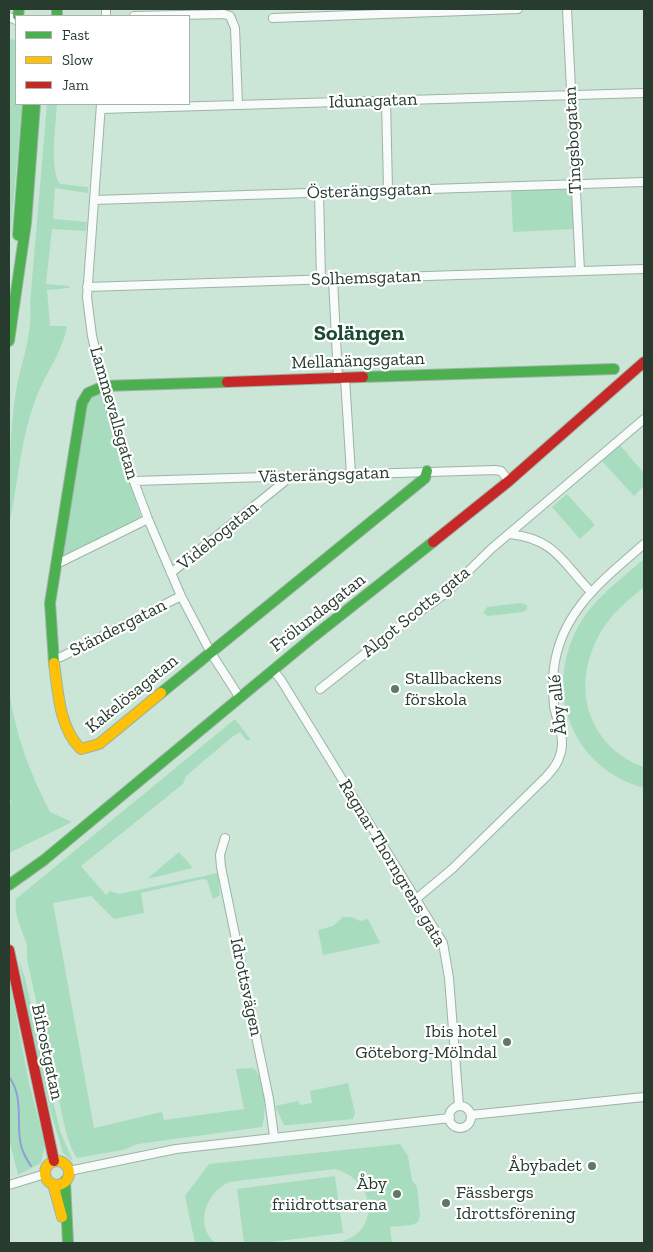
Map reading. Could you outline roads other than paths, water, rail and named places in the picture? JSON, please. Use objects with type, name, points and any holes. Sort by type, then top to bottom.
[{"type":"street","points":[[273,18],[518,9]]},
{"type":"street","name":"Tingsbogatan","points":[[567,9],[580,271]]},
{"type":"street","points":[[179,15],[224,14],[232,18],[238,105]]},
{"type":"street","name":"Idunagatan","points":[[101,106],[238,105],[571,94],[644,94]]},
{"type":"street","points":[[386,100],[388,190]]},
{"type":"street","points":[[9,306],[13,287],[28,105]]},
{"type":"street","points":[[9,341],[17,296],[22,239],[26,223],[35,105]]},
{"type":"street","name":"Lammevallsgatan","points":[[101,106],[87,287],[89,320],[104,386],[134,481],[181,596],[211,653],[240,698]]},
{"type":"street","name":"Österängsgatan","points":[[94,200],[644,182]]},
{"type":"street","points":[[319,192],[321,280]]},
{"type":"street","name":"Solhemsgatan","points":[[87,287],[644,269]]},
{"type":"street","points":[[333,279],[351,474]]},
{"type":"street","name":"Frölundagatan","points":[[9,885],[44,860],[273,670],[510,481],[644,362]]},
{"type":"street","name":"Mellanängsgatan","points":[[104,386],[614,369]]},
{"type":"street","name":"Kakelösagatan","points":[[104,386],[88,392],[82,402],[50,603],[53,658],[58,692],[70,736],[75,746],[86,749],[99,744],[211,653],[425,478],[427,471]]},
{"type":"street","name":"Algot Scotts gata","points":[[320,689],[400,626],[446,593],[483,556],[644,419]]},
{"type":"street","name":"Västerängsgatan","points":[[134,481],[495,470],[501,471],[510,481]]},
{"type":"street","name":"Videbogatan","points":[[171,573],[284,482],[286,477]]},
{"type":"street","points":[[56,561],[61,562],[148,519]]},
{"type":"street","points":[[510,534],[532,538],[550,547],[591,592]]},
{"type":"street","name":"Åby allé","points":[[416,899],[452,869],[546,777],[557,762],[562,742],[554,700],[555,662],[569,620],[591,592],[644,544]]},
{"type":"street","name":"Ständergatan","points":[[53,658],[61,657],[181,596]]},
{"type":"street","name":"Ragnar Thorngrens gata","points":[[273,670],[441,938],[446,957],[459,1106]]},
{"type":"street","name":"Idrottsvägen","points":[[225,838],[220,861],[269,1099],[274,1136]]},
{"type":"street","name":"Bifrostgatan","points":[[9,950],[54,1161]]},
{"type":"street","points":[[471,1116],[644,1097]]},
{"type":"street","points":[[459,1106],[467,1108],[471,1116],[468,1125],[460,1128],[454,1126],[450,1118],[453,1109],[459,1106]]},
{"type":"street","points":[[69,1171],[176,1149],[274,1136],[450,1118]]},
{"type":"street","points":[[45,1174],[47,1166],[54,1161],[64,1162],[69,1171],[66,1181],[68,1243]]},
{"type":"street","points":[[45,1174],[53,1184],[62,1215],[61,1243]]},
{"type":"street","points":[[9,1185],[45,1174]]},
{"type":"street","points":[[53,1184],[59,1185],[66,1181]]},
{"type":"waterway","points":[[9,1077],[18,1099],[21,1144],[31,1166]]},
{"type":"place","name":"Stallbackens förskola","points":[[395,689]]},
{"type":"place","name":"Ibis hotel Göteborg-Mölndal","points":[[507,1042]]},
{"type":"place","name":"Åbybadet","points":[[592,1166]]},
{"type":"place","name":"Åby friidrottsarena","points":[[397,1194]]},
{"type":"place","name":"Fässbergs Idrottsförening","points":[[446,1203]]},
{"type":"district","name":"Solängen","points":[[359,334]]}]
